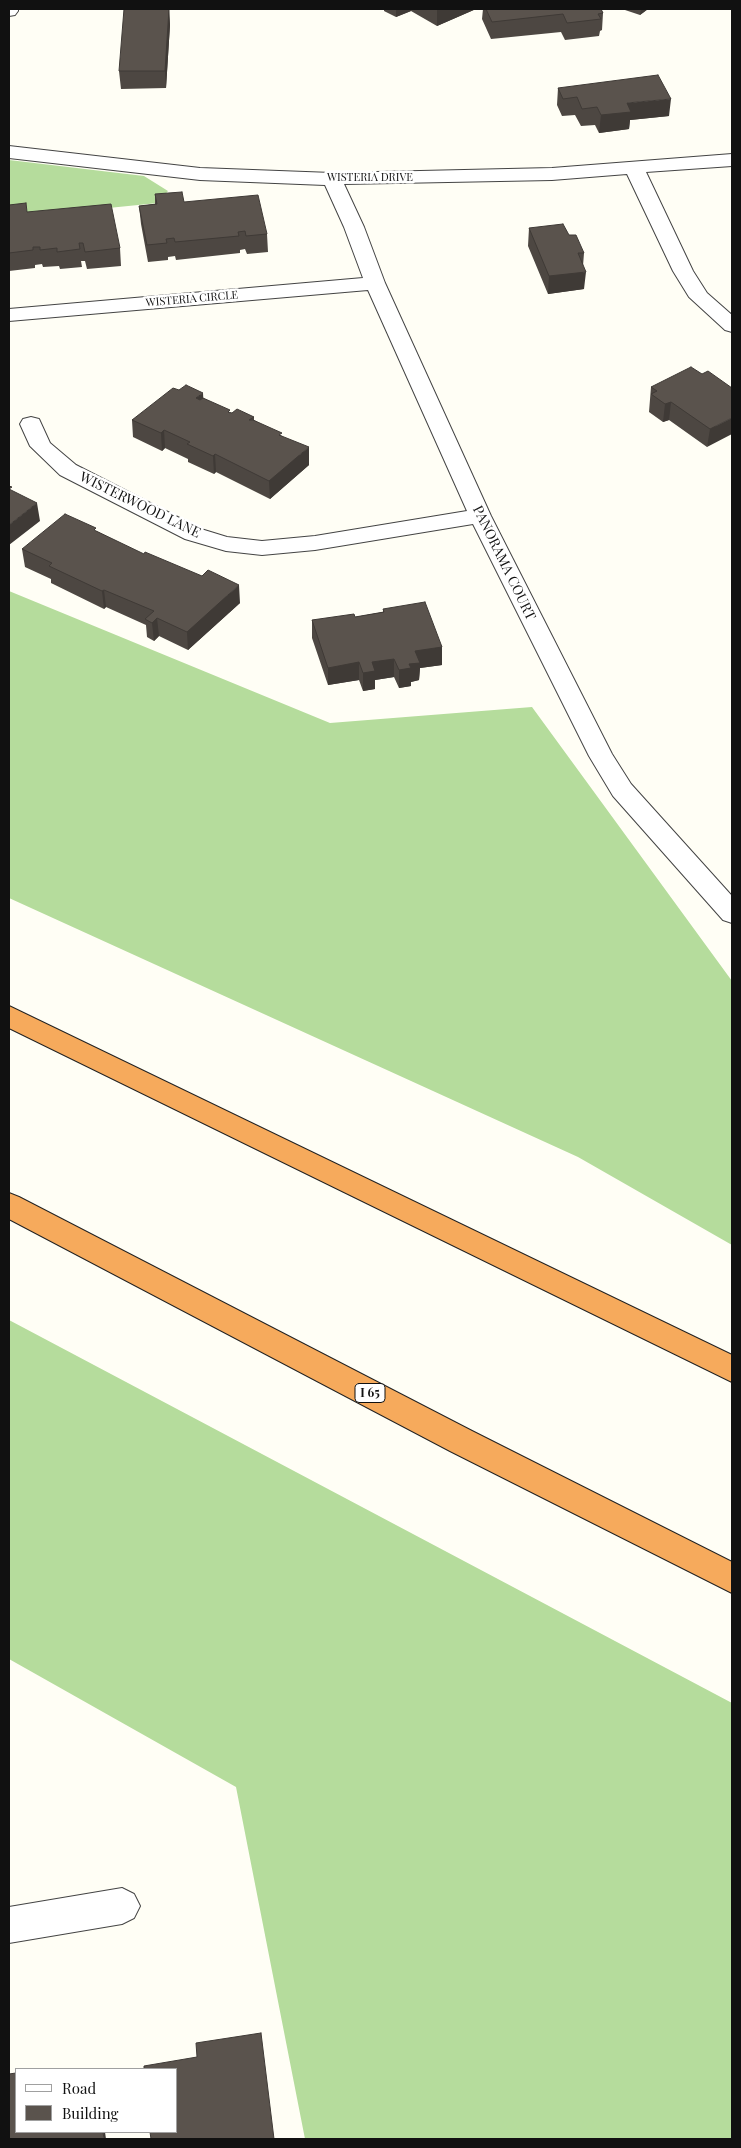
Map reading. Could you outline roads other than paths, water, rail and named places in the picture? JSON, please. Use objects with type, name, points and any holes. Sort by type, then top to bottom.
[{"type":"highway","points":[[9,1016],[732,1369]]},
{"type":"highway","name":"I 65","points":[[9,1205],[461,1441],[732,1578]]},
{"type":"street","name":"WISTERIA DRIVE","points":[[9,152],[200,174],[332,179],[469,177],[634,168],[732,160]]},
{"type":"street","points":[[634,168],[683,271],[699,296],[732,326]]},
{"type":"street","name":"PANORAMA COURT","points":[[332,179],[354,226],[375,283],[480,516],[601,756],[622,790],[732,913]]},
{"type":"street","name":"WISTERIA CIRCLE","points":[[9,315],[375,283]]},
{"type":"street","name":"WISTERWOOD LANE","points":[[31,424],[41,446],[68,470],[193,534],[226,544],[262,548],[315,543],[480,516]]},
{"type":"street","points":[[9,1925],[122,1906]]}]
